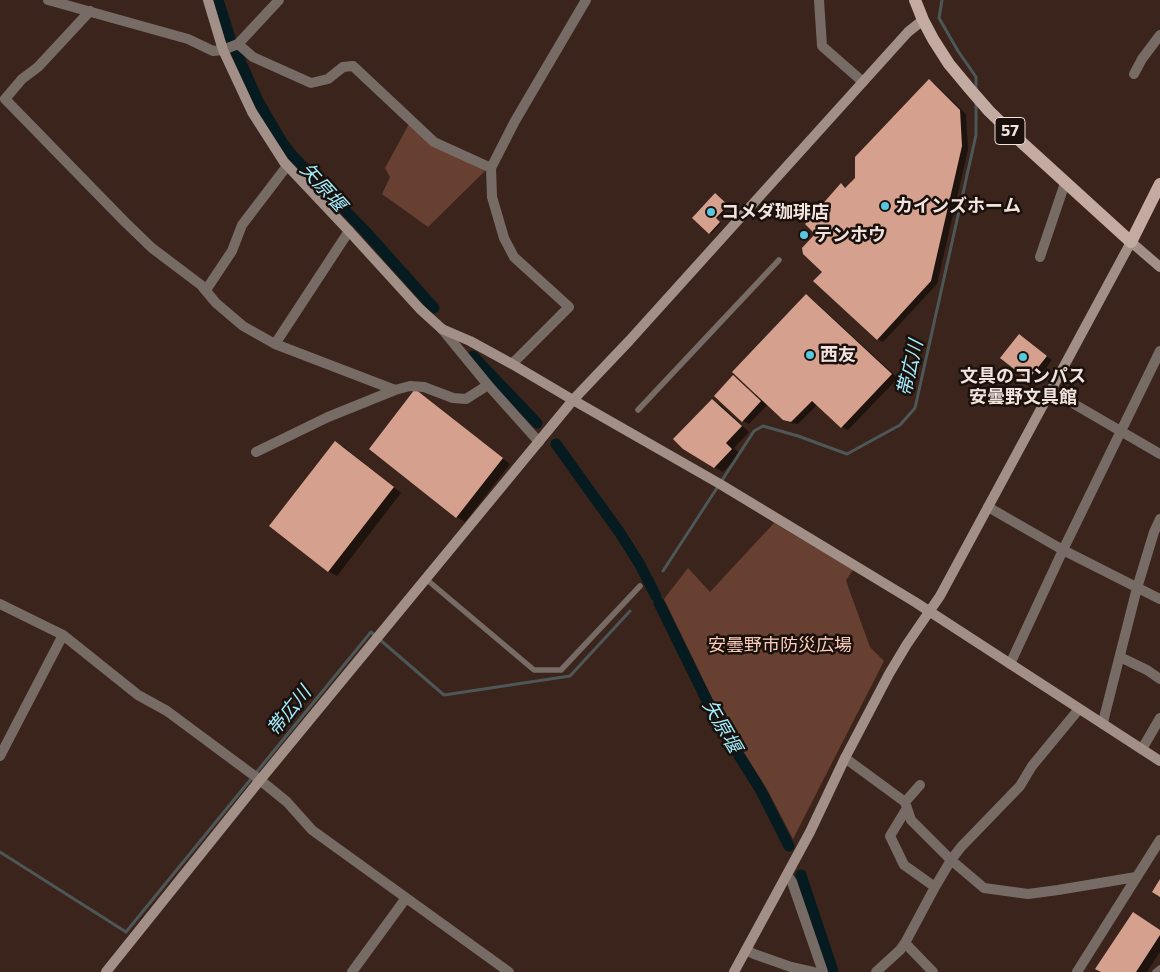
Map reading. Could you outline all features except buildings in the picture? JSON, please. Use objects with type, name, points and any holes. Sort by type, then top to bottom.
[{"type":"main road","name":"57","points":[[915,0],[922,20],[933,39],[949,64],[969,88],[1013,134],[1131,242]]},
{"type":"main road","points":[[1131,242],[1160,184]]},
{"type":"street","points":[[48,0],[188,39],[213,51],[223,50],[238,44],[279,0]]},
{"type":"street","points":[[208,0],[223,50],[252,112],[288,166],[420,309],[442,329],[488,385],[539,442]]},
{"type":"street","points":[[512,364],[569,307],[514,258],[504,238],[492,197],[491,168],[514,121],[586,0]]},
{"type":"street","points":[[819,0],[822,46],[863,82]]},
{"type":"street","points":[[90,11],[38,67],[22,78],[6,99],[152,248],[202,285],[216,303],[243,326],[275,344],[395,390]]},
{"type":"street","points":[[106,972],[260,780],[573,400],[629,341],[908,32],[922,20]]},
{"type":"street","points":[[1134,74],[1142,59],[1160,35]]},
{"type":"street","points":[[238,44],[253,56],[311,83],[328,79],[343,67],[353,66],[434,142],[491,168]]},
{"type":"street","points":[[206,290],[232,251],[242,225],[288,166]]},
{"type":"street","points":[[1040,257],[1065,183]]},
{"type":"street","points":[[275,344],[349,231]]},
{"type":"street","points":[[734,972],[788,875],[888,674],[906,644],[940,596],[1131,242],[1160,268]]},
{"type":"street","points":[[442,329],[512,364],[720,484],[929,611],[1160,761]]},
{"type":"street","points":[[1010,664],[1160,350]]},
{"type":"street","points":[[256,452],[328,417],[395,390],[410,386],[424,387],[453,398],[466,399],[488,385]]},
{"type":"street","points":[[1050,390],[1160,454]]},
{"type":"street","points":[[988,507],[1063,550],[1160,599]]},
{"type":"street","points":[[1103,724],[1137,588],[1154,532],[1160,519]]},
{"type":"street","points":[[0,604],[63,635],[138,696],[167,711],[260,780],[287,802],[312,830],[509,972]]},
{"type":"street","points":[[0,756],[63,635]]},
{"type":"street","points":[[1120,658],[1147,670],[1160,679]]},
{"type":"street","points":[[876,972],[906,942],[935,887],[961,847],[1020,786],[1032,766],[1079,709]]},
{"type":"street","points":[[1142,750],[1160,718]]},
{"type":"street","points":[[845,758],[906,805],[911,820],[951,860],[984,888],[1028,894],[1136,877]]},
{"type":"street","points":[[920,785],[906,805],[890,836],[904,865],[935,887]]},
{"type":"street","points":[[1077,972],[1160,840]]},
{"type":"street","points":[[788,875],[822,972]]},
{"type":"street","points":[[352,972],[406,898]]},
{"type":"street","points":[[906,942],[933,972]]},
{"type":"street","points":[[746,950],[791,967],[813,972]]},
{"type":"lane","points":[[638,410],[779,260]]},
{"type":"lane","points":[[426,579],[534,670],[561,670],[640,586]]},
{"type":"lane","points":[[1155,972],[1160,968]]},
{"type":"green space","points":[[409,124],[485,171],[428,227],[382,194],[390,177],[385,168]]},
{"type":"green space","name":"安曇野市防災広場","points":[[774,523],[853,570],[846,580],[850,592],[870,647],[884,661],[793,839],[768,791],[719,712],[664,599],[688,568],[710,592]]},
{"type":"waterway","name":"矢原堰","points":[[218,0],[230,38]]},
{"type":"waterway","name":"帯広川","points":[[942,0],[939,18],[976,77],[976,88]]},
{"type":"waterway","name":"矢原堰","points":[[235,49],[258,101],[282,142],[434,308]]},
{"type":"waterway","name":"帯広川","points":[[663,571],[754,431],[763,426],[798,436],[847,454],[900,425],[915,408],[976,135],[976,102]]},
{"type":"waterway","name":"矢原堰","points":[[473,356],[537,423]]},
{"type":"waterway","name":"矢原堰","points":[[556,444],[620,533],[639,563],[656,596]]},
{"type":"waterway","name":"矢原堰","points":[[659,603],[716,719],[760,789],[789,846]]},
{"type":"waterway","name":"帯広川","points":[[0,852],[126,932],[371,632],[444,695],[570,676],[630,611]]},
{"type":"waterway","name":"矢原堰","points":[[801,875],[833,971]]},
{"type":"place","name":"カインズホーム","points":[[885,206]]},
{"type":"place","name":"コメダ珈琲店","points":[[711,212]]},
{"type":"place","name":"テンホウ","points":[[804,235]]},
{"type":"place","name":"西友","points":[[810,355]]},
{"type":"place","name":"文具のコンパス 安曇野文具館","points":[[1023,357]]}]
